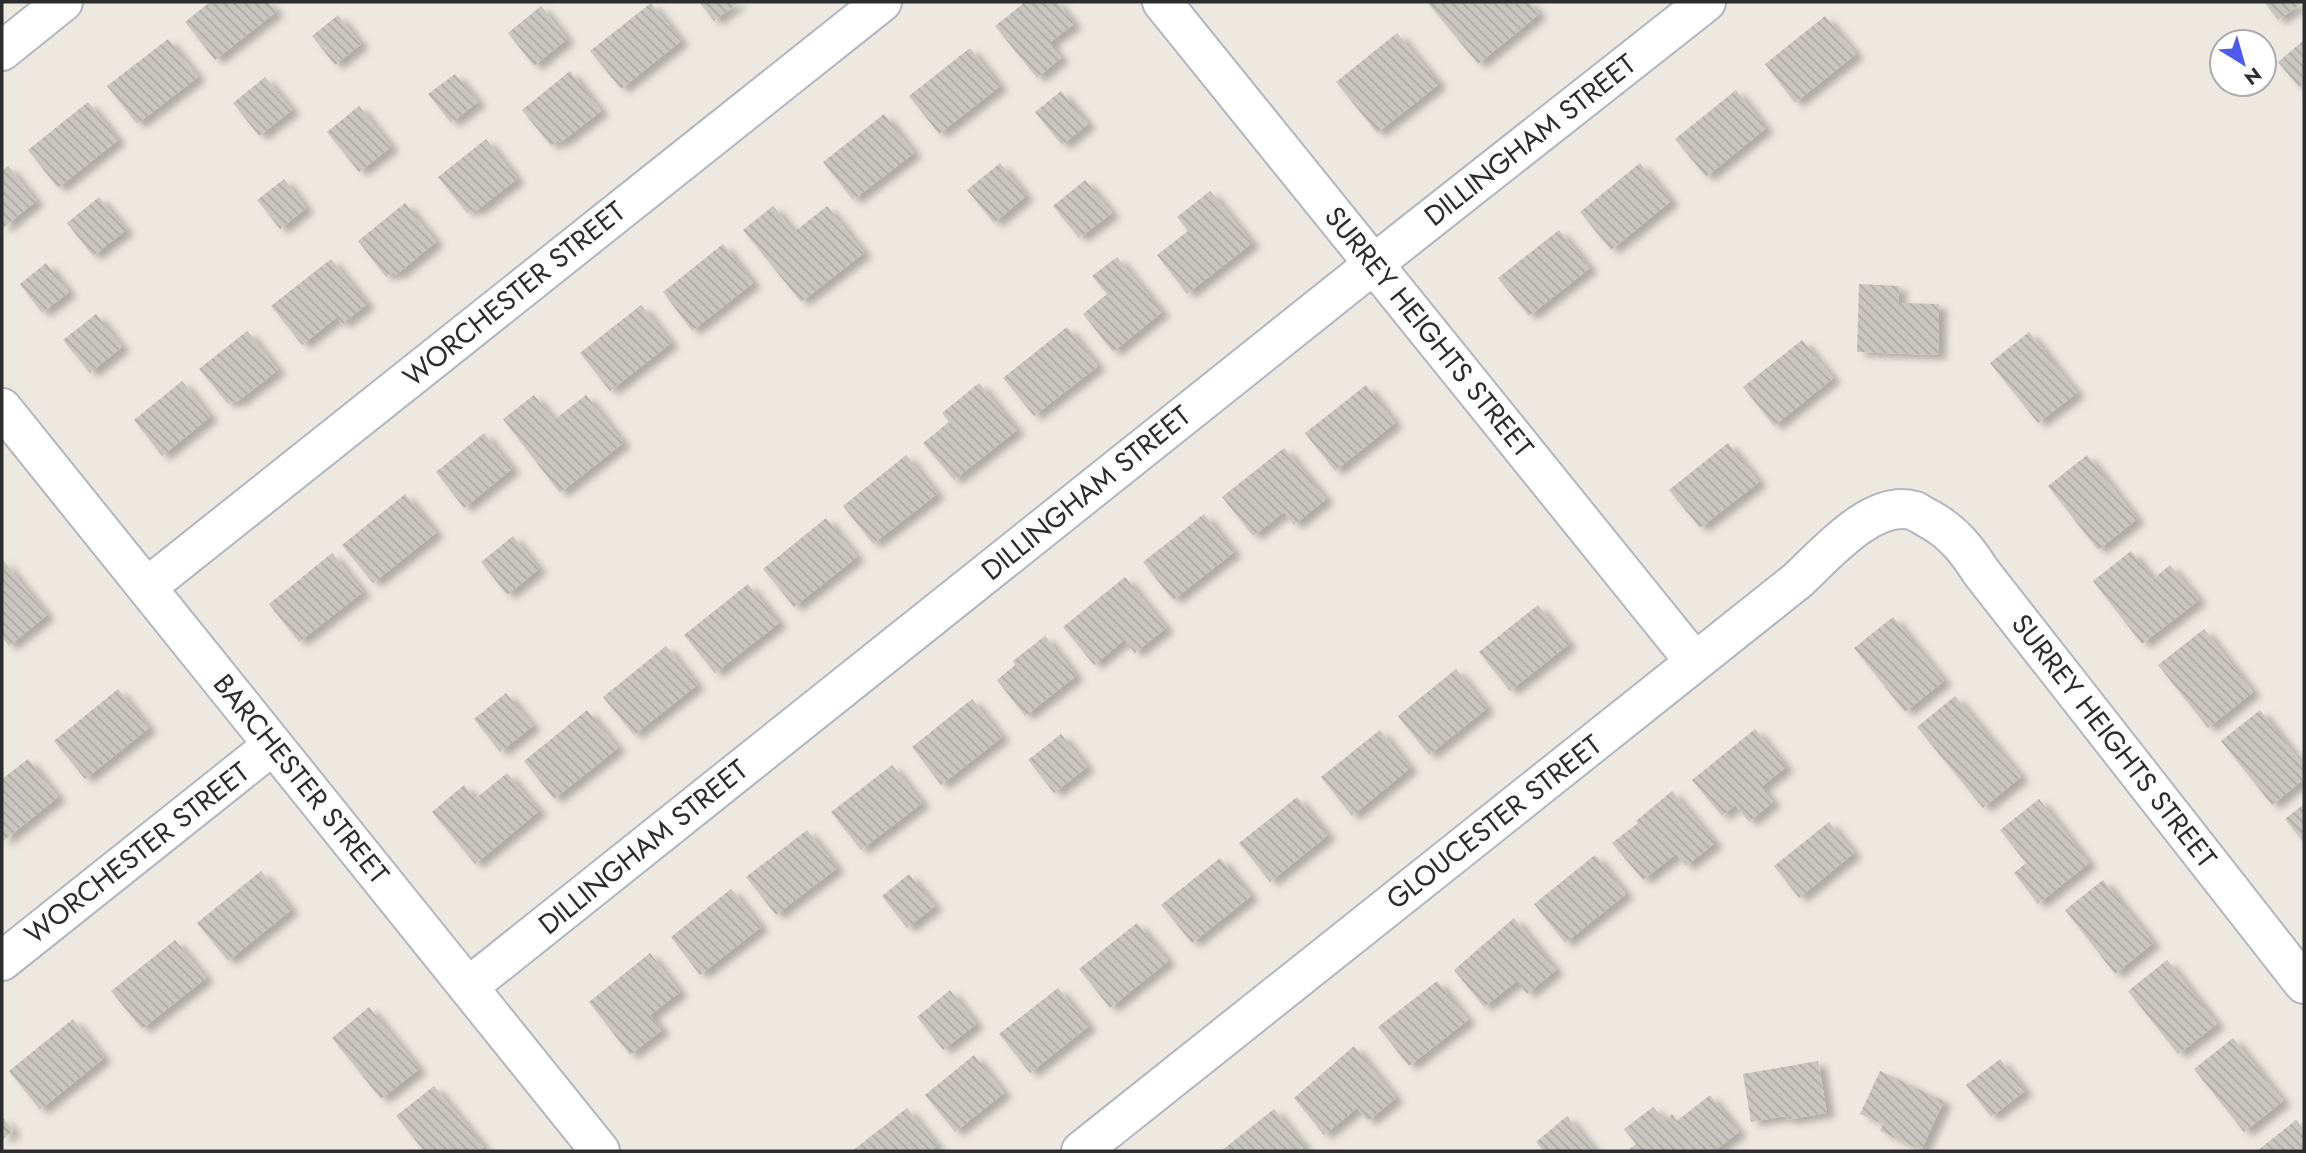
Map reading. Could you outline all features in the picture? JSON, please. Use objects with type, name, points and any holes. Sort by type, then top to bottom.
[{"type":"street","points":[[2,51],[63,2]]},
{"type":"street","name":"WORCHESTER STREET","points":[[147,587],[882,2]]},
{"type":"street","name":"SURREY HEIGHTS STREET","points":[[1162,2],[1695,662]]},
{"type":"street","name":"DILLINGHAM STREET","points":[[468,987],[1374,263],[1706,2]]},
{"type":"street","name":"BARCHESTER STREET","points":[[2,408],[600,1151]]},
{"type":"street","name":"SURREY HEIGHTS STREET","points":[[1913,510],[1945,527],[1967,550],[1981,572],[2304,984]]},
{"type":"street","name":"GLOUCESTER STREET","points":[[1081,1151],[1798,580],[1851,531],[1878,515],[1913,510]]},
{"type":"street","name":"WORCHESTER STREET","points":[[2,961],[273,745]]},
{"type":"building","points":[[210,2],[268,2],[276,12],[215,60],[185,22]]},
{"type":"building","points":[[699,2],[739,2],[714,21]]},
{"type":"building","points":[[1025,2],[1057,2],[1074,24],[1049,43],[1061,58],[1037,78],[995,26]]},
{"type":"building","points":[[1427,2],[1529,2],[1539,14],[1478,64]]},
{"type":"building","points":[[2264,2],[2303,2],[2278,20]]},
{"type":"building","points":[[651,3],[681,41],[621,89],[590,51]]},
{"type":"building","points":[[541,6],[567,39],[534,66],[508,33]]},
{"type":"building","points":[[338,15],[361,44],[335,65],[312,36]]},
{"type":"building","points":[[1825,16],[1856,54],[1795,103],[1765,64]]},
{"type":"building","points":[[1397,33],[1439,84],[1377,133],[1336,82]]},
{"type":"building","points":[[168,39],[198,77],[137,124],[107,86]]},
{"type":"building","points":[[2304,40],[2304,83],[2299,87],[2278,62]]},
{"type":"building","points":[[970,48],[1000,86],[939,134],[909,96]]},
{"type":"building","points":[[570,71],[601,111],[560,143],[558,140],[551,146],[522,110]]},
{"type":"building","points":[[455,74],[478,102],[451,123],[428,94]]},
{"type":"building","points":[[265,77],[292,110],[259,136],[233,103]]},
{"type":"building","points":[[1736,90],[1766,128],[1706,177],[1675,139]]},
{"type":"building","points":[[1061,91],[1088,124],[1062,145],[1035,112]]},
{"type":"building","points":[[88,102],[118,140],[58,188],[28,150]]},
{"type":"building","points":[[359,106],[391,147],[359,172],[327,132]]},
{"type":"building","points":[[884,114],[914,153],[853,200],[823,162]]},
{"type":"building","points":[[486,139],[517,179],[476,211],[474,208],[467,213],[438,177]]},
{"type":"building","points":[[1000,163],[1026,196],[994,223],[967,190]]},
{"type":"building","points":[[1640,163],[1671,201],[1611,250],[1580,212]]},
{"type":"building","points":[[8,166],[36,201],[2,229],[2,171]]},
{"type":"building","points":[[284,179],[306,208],[280,229],[257,200]]},
{"type":"building","points":[[1085,180],[1112,213],[1079,238],[1053,206]]},
{"type":"building","points":[[1210,191],[1252,243],[1187,294],[1157,255],[1188,231],[1177,217]]},
{"type":"building","points":[[99,197],[126,230],[93,256],[67,223]]},
{"type":"building","points":[[405,203],[436,242],[396,275],[393,272],[386,277],[358,241]]},
{"type":"building","points":[[773,206],[794,232],[827,206],[864,253],[801,302],[743,230]]},
{"type":"building","points":[[1559,230],[1590,268],[1529,316],[1498,278]]},
{"type":"building","points":[[723,244],[753,283],[692,331],[663,292]]},
{"type":"building","points":[[1117,257],[1162,312],[1113,352],[1083,314],[1107,294],[1092,276]]},
{"type":"building","points":[[331,259],[367,304],[342,324],[337,317],[302,345],[271,306]]},
{"type":"building","points":[[46,263],[69,292],[42,313],[20,284]]},
{"type":"building","points":[[1859,284],[1899,286],[1898,303],[1939,304],[1938,355],[1857,352]]},
{"type":"building","points":[[641,305],[671,343],[610,391],[580,353]]},
{"type":"building","points":[[96,314],[122,347],[90,373],[63,340]]},
{"type":"building","points":[[1067,327],[1098,366],[1034,416],[1003,378]]},
{"type":"building","points":[[247,331],[278,370],[237,402],[235,400],[228,404],[199,369]]},
{"type":"building","points":[[2029,332],[2077,393],[2038,423],[1990,363]]},
{"type":"building","points":[[1802,340],[1833,378],[1774,426],[1743,387]]},
{"type":"building","points":[[182,381],[210,417],[162,456],[134,420]]},
{"type":"building","points":[[979,383],[1017,430],[954,480],[923,443],[949,422],[942,413]]},
{"type":"building","points":[[1366,385],[1395,423],[1335,471],[1305,433]]},
{"type":"building","points":[[534,395],[554,420],[586,395],[623,443],[560,493],[503,419]]},
{"type":"building","points":[[484,433],[512,469],[464,508],[436,472]]},
{"type":"building","points":[[1728,443],[1759,482],[1700,528],[1669,490]]},
{"type":"building","points":[[1284,448],[1326,499],[1294,525],[1284,512],[1253,536],[1222,497]]},
{"type":"building","points":[[906,455],[937,494],[873,544],[843,506]]},
{"type":"building","points":[[2087,455],[2137,519],[2098,550],[2048,486]]},
{"type":"building","points":[[405,494],[436,533],[373,583],[342,545]]},
{"type":"building","points":[[1204,514],[1234,552],[1173,600],[1143,562]]},
{"type":"building","points":[[826,518],[857,557],[794,607],[763,569]]},
{"type":"building","points":[[513,536],[539,569],[507,595],[481,562]]},
{"type":"building","points":[[2131,551],[2153,579],[2170,565],[2199,600],[2142,644],[2093,581]]},
{"type":"building","points":[[332,553],[363,592],[299,642],[269,604]]},
{"type":"building","points":[[2,559],[47,615],[9,646],[2,637]]},
{"type":"building","points":[[1125,577],[1166,628],[1135,653],[1124,640],[1094,665],[1063,627]]},
{"type":"building","points":[[748,584],[779,623],[715,673],[684,635]]},
{"type":"building","points":[[1538,605],[1569,644],[1510,691],[1479,652]]},
{"type":"building","points":[[1893,617],[1944,681],[1905,712],[1854,648]]},
{"type":"building","points":[[2204,629],[2253,692],[2208,728],[2158,665]]},
{"type":"building","points":[[1045,636],[1076,676],[1025,716],[997,680],[1015,665],[1013,661]]},
{"type":"building","points":[[666,646],[697,685],[634,735],[603,697]]},
{"type":"building","points":[[1456,669],[1487,708],[1429,755],[1398,716]]},
{"type":"building","points":[[118,689],[149,728],[85,779],[54,741]]},
{"type":"building","points":[[506,693],[533,726],[500,752],[474,719]]},
{"type":"building","points":[[1955,696],[2021,777],[1983,808],[1917,727]]},
{"type":"building","points":[[972,699],[1002,737],[941,785],[912,747]]},
{"type":"building","points":[[587,710],[618,748],[554,799],[524,761]]},
{"type":"building","points":[[2260,710],[2304,766],[2304,779],[2272,805],[2221,741]]},
{"type":"building","points":[[1755,729],[1786,767],[1761,787],[1773,802],[1749,822],[1735,805],[1722,816],[1692,780]]},
{"type":"building","points":[[1380,730],[1410,768],[1352,816],[1321,777]]},
{"type":"building","points":[[1061,734],[1087,767],[1054,793],[1028,760]]},
{"type":"building","points":[[28,759],[58,797],[2,842],[2,779]]},
{"type":"building","points":[[892,765],[922,803],[861,850],[831,812]]},
{"type":"building","points":[[507,773],[539,811],[475,864],[432,812],[464,785],[475,799]]},
{"type":"building","points":[[1672,791],[1715,843],[1686,866],[1676,854],[1643,880],[1612,843]]},
{"type":"building","points":[[1297,797],[1328,835],[1270,882],[1239,843]]},
{"type":"building","points":[[2039,799],[2089,863],[2038,904],[2014,873],[2026,863],[2000,830]]},
{"type":"building","points":[[2304,804],[2304,843],[2285,819]]},
{"type":"building","points":[[1829,822],[1854,853],[1799,898],[1774,866]]},
{"type":"building","points":[[807,830],[837,868],[776,915],[746,877]]},
{"type":"building","points":[[1595,855],[1626,894],[1565,943],[1534,904]]},
{"type":"building","points":[[1220,858],[1251,896],[1192,943],[1161,905]]},
{"type":"building","points":[[261,871],[291,910],[228,961],[197,923]]},
{"type":"building","points":[[909,874],[935,906],[907,928],[882,896]]},
{"type":"building","points":[[2103,880],[2153,943],[2115,974],[2065,910]]},
{"type":"building","points":[[731,889],[761,927],[700,975],[671,937]]},
{"type":"building","points":[[1514,918],[1556,970],[1527,994],[1517,981],[1484,1007],[1454,970]]},
{"type":"building","points":[[1137,923],[1168,961],[1110,1008],[1079,969]]},
{"type":"building","points":[[175,940],[206,978],[142,1029],[111,991]]},
{"type":"building","points":[[650,953],[680,992],[650,1015],[662,1030],[630,1055],[589,1002]]},
{"type":"building","points":[[2167,960],[2217,1024],[2178,1054],[2128,991]]},
{"type":"building","points":[[1437,981],[1468,1020],[1409,1066],[1378,1027]]},
{"type":"building","points":[[1058,988],[1089,1026],[1030,1073],[999,1034]]},
{"type":"building","points":[[950,990],[976,1024],[943,1050],[917,1017]]},
{"type":"building","points":[[369,1007],[419,1069],[381,1099],[332,1038]]},
{"type":"building","points":[[73,1019],[104,1058],[40,1110],[9,1071]]},
{"type":"building","points":[[2233,1038],[2283,1101],[2244,1132],[2194,1069]]},
{"type":"building","points":[[1354,1046],[1396,1098],[1368,1121],[1357,1108],[1324,1135],[1294,1098]]},
{"type":"building","points":[[974,1055],[1004,1093],[955,1132],[925,1095]]},
{"type":"building","points":[[2000,1059],[2025,1091],[1991,1117],[1966,1085]]},
{"type":"building","points":[[1818,1061],[1827,1113],[1786,1120],[1786,1116],[1751,1122],[1743,1074]]},
{"type":"building","points":[[1880,1071],[1944,1101],[1921,1150],[1880,1131],[1883,1124],[1860,1114]]},
{"type":"building","points":[[434,1086],[484,1147],[479,1151],[424,1151],[396,1116]]},
{"type":"building","points":[[1710,1095],[1739,1132],[1714,1151],[1627,1151],[1636,1144],[1624,1129],[1653,1107],[1665,1121],[1672,1114],[1677,1121]]},
{"type":"building","points":[[907,1108],[937,1146],[930,1151],[852,1151]]},
{"type":"building","points":[[1274,1109],[1305,1147],[1300,1151],[1221,1151]]},
{"type":"building","points":[[2,1116],[13,1131],[2,1140]]},
{"type":"building","points":[[1567,1116],[1595,1151],[1544,1151],[1536,1142]]},
{"type":"building","points":[[2296,1120],[2304,1130],[2304,1151],[2257,1151]]}]
